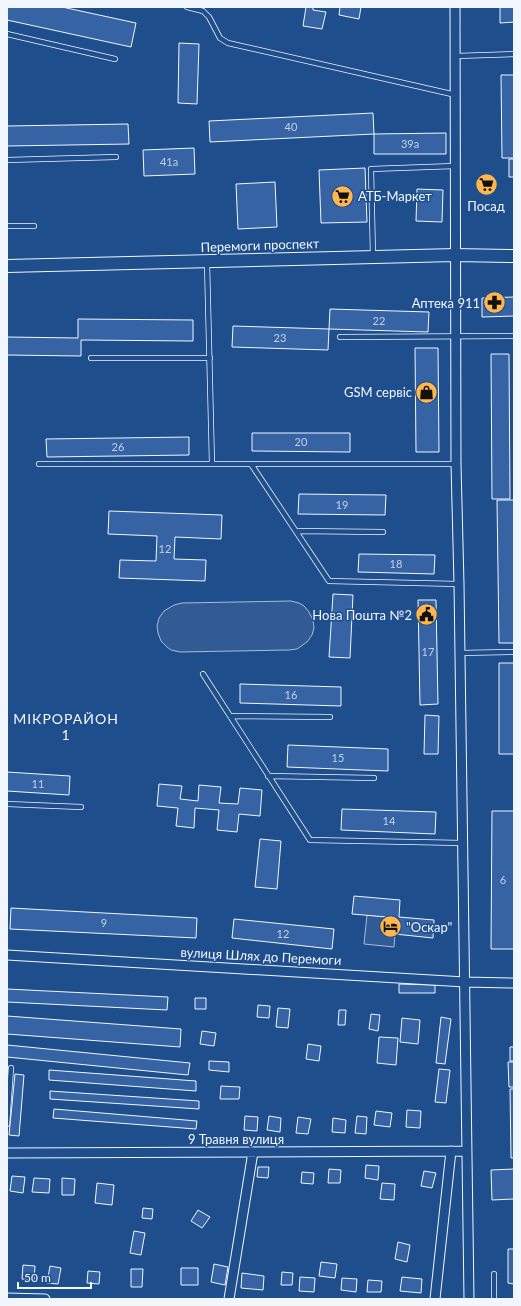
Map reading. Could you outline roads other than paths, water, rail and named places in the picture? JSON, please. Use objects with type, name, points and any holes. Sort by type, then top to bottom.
[{"type":"street","points":[[455,7],[456,464],[469,1299]]},
{"type":"street","name":"Перемоги проспект","points":[[7,266],[455,254],[514,256]]},
{"type":"street","name":"вулиця Шлях до Перемоги","points":[[7,955],[465,982],[514,983]]},
{"type":"street","points":[[435,1299],[450,1151]]},
{"type":"street","name":"9 Травня вулиця","points":[[7,1153],[466,1151]]},
{"type":"street","points":[[229,1299],[253,1152]]},
{"type":"street","points":[[7,1298],[46,1299]]},
{"type":"lane","points":[[187,7],[202,11],[206,14],[220,38],[228,43],[456,95]]},
{"type":"lane","points":[[7,34],[115,59]]},
{"type":"lane","points":[[456,56],[514,54]]},
{"type":"lane","points":[[7,160],[116,158]]},
{"type":"lane","points":[[373,256],[371,169],[455,166]]},
{"type":"lane","points":[[7,226],[34,226]]},
{"type":"lane","points":[[207,261],[212,464]]},
{"type":"lane","points":[[340,337],[514,336]]},
{"type":"lane","points":[[91,358],[210,358]]},
{"type":"lane","points":[[40,464],[456,464]]},
{"type":"lane","points":[[251,464],[329,581],[459,584]]},
{"type":"lane","points":[[296,531],[383,532]]},
{"type":"lane","points":[[460,653],[514,652]]},
{"type":"lane","points":[[203,674],[310,840],[463,843]]},
{"type":"lane","points":[[231,716],[330,717]]},
{"type":"lane","points":[[268,776],[374,778]]},
{"type":"lane","points":[[7,804],[81,807]]},
{"type":"lane","points":[[7,1124],[11,1068]]},
{"type":"lane","points":[[494,1274],[494,1299]]},
{"type":"place","name":"Посад","points":[[486,184]]},
{"type":"place","name":"АТБ-Маркет","points":[[343,196]]},
{"type":"place","name":"Аптека 911","points":[[495,303]]},
{"type":"place","name":"GSM сервіс","points":[[427,392]]},
{"type":"place","name":"Нова Пошта №2","points":[[427,615]]},
{"type":"place","name":"\"Оскар\"","points":[[390,927]]},
{"type":"district","name":"МІКРОРАЙОН 1","points":[[66,728]]}]
